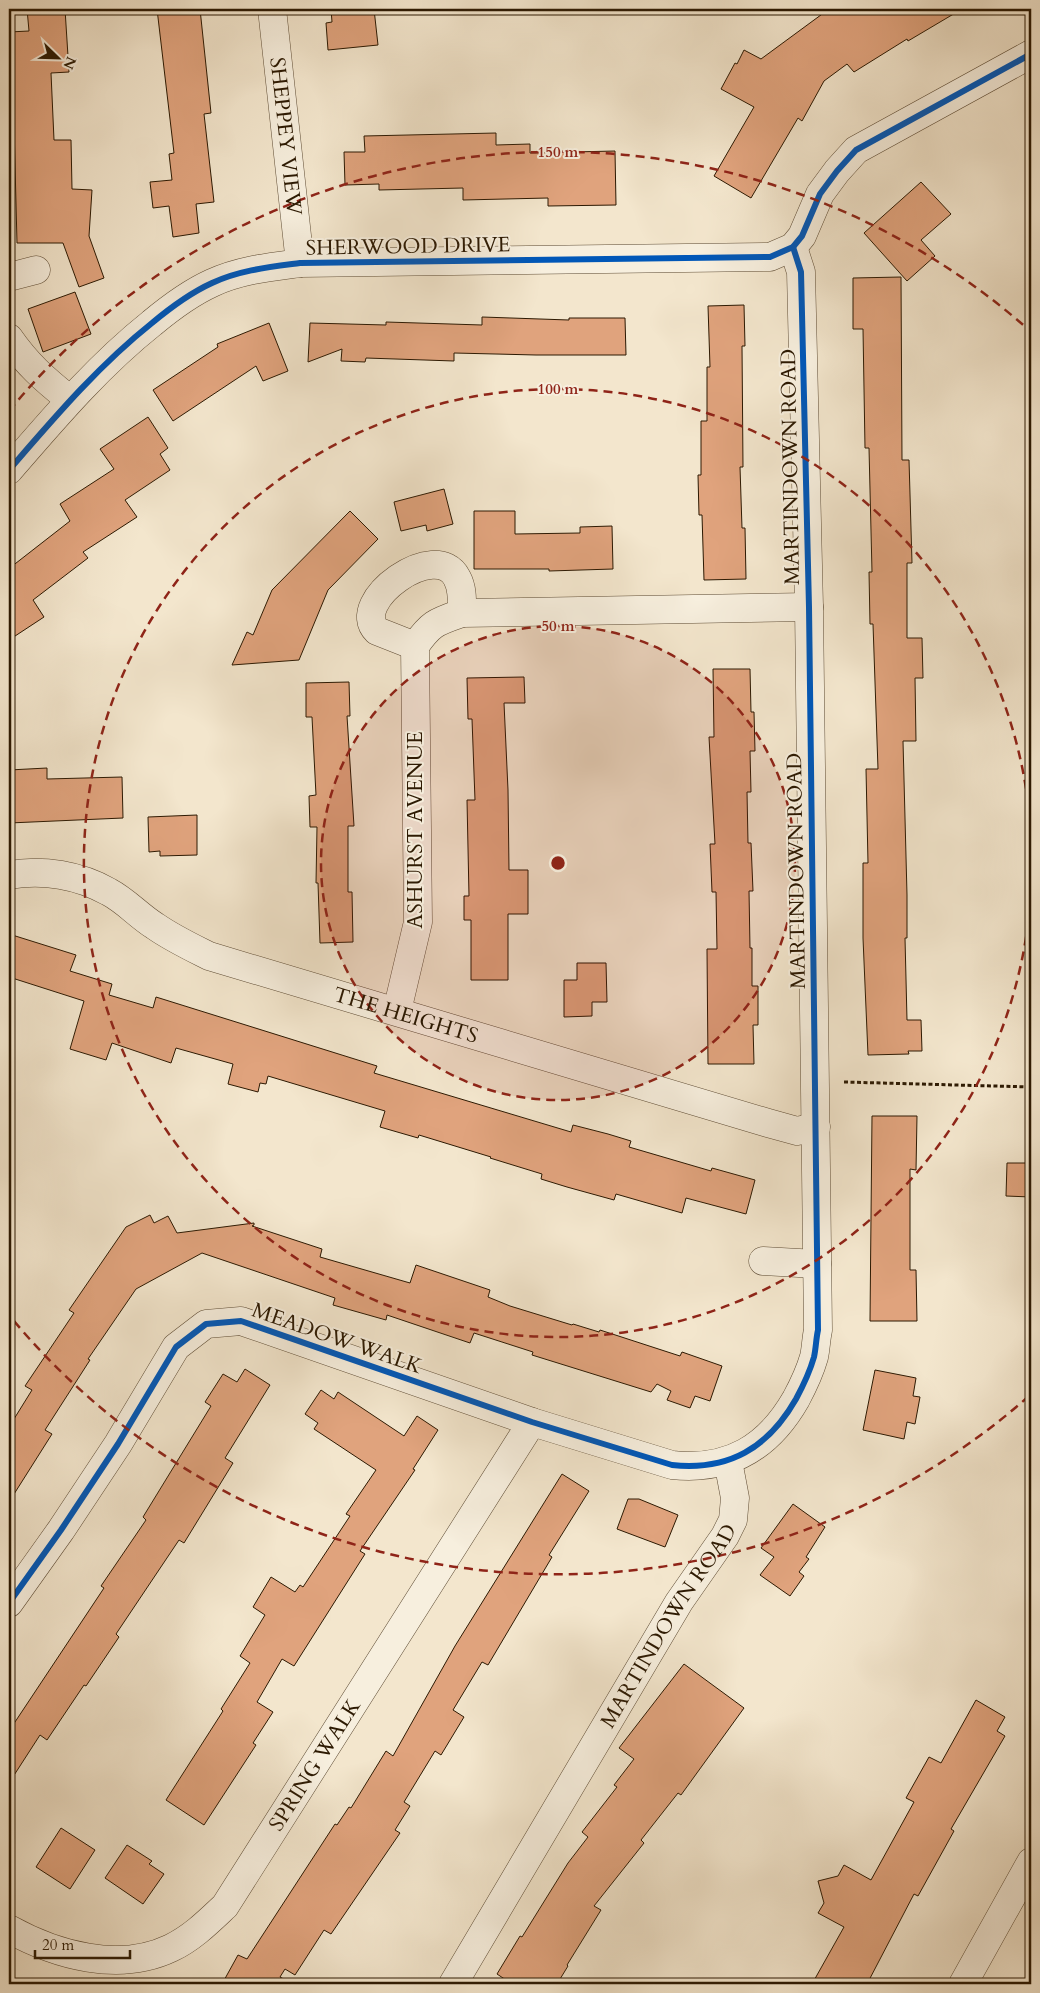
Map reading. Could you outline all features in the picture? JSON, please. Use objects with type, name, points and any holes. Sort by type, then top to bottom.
[{"type":"street","name":"SHEPPEY VIEW","points":[[272,9],[300,263]]},
{"type":"street","points":[[793,247],[802,236],[820,194],[856,150],[1031,54]]},
{"type":"street","name":"SHERWOOD DRIVE","points":[[9,470],[69,399],[127,342],[176,304],[212,283],[248,270],[300,263],[770,257],[793,247]]},
{"type":"street","name":"MARTINDOWN ROAD","points":[[453,1984],[679,1602],[726,1536],[733,1520],[735,1498],[728,1461],[751,1450],[766,1439],[790,1409],[804,1384],[814,1356],[818,1330],[809,607],[801,272],[793,247]]},
{"type":"street","points":[[9,278],[36,270]]},
{"type":"street","points":[[9,338],[38,375],[69,399]]},
{"type":"street","points":[[462,613],[462,594],[457,577],[446,567],[434,565],[417,568],[392,583],[376,601],[370,619],[372,626],[377,631],[415,646],[426,630],[440,620],[462,613],[809,607]]},
{"type":"street","name":"ASHURST AVENUE","points":[[397,1011],[418,922],[415,646]]},
{"type":"street","name":"THE HEIGHTS","points":[[9,875],[38,872],[63,875],[89,882],[110,892],[154,926],[175,939],[209,956],[768,1123],[797,1131],[816,1127]]},
{"type":"street","points":[[763,1261],[817,1264]]},
{"type":"street","name":"MEADOW WALK","points":[[9,1603],[61,1530],[112,1452],[176,1347],[206,1324],[241,1321],[532,1422],[672,1465],[688,1467],[728,1461]]},
{"type":"street","name":"SPRING WALK","points":[[9,1930],[66,1954],[102,1960],[143,1958],[171,1948],[198,1931],[225,1906],[532,1422]]},
{"type":"street","points":[[963,1984],[1031,1862]]},
{"type":"path","points":[[815,1081],[1031,1087]]},
{"type":"building","points":[[27,9],[65,9],[69,72],[51,73],[54,140],[71,140],[72,189],[92,190],[89,236],[104,278],[79,287],[63,243],[17,243],[14,125],[9,126],[9,96],[12,96],[9,32],[29,31]]},
{"type":"building","points":[[157,9],[200,9],[211,113],[204,114],[214,202],[196,204],[199,233],[173,237],[169,206],[153,208],[150,182],[172,180],[169,154],[174,153]]},
{"type":"building","points":[[331,9],[374,9],[378,45],[328,50],[326,23],[332,22]]},
{"type":"building","points":[[829,9],[962,9],[908,41],[907,39],[854,72],[847,64],[824,81],[802,121],[798,118],[751,198],[714,176],[754,107],[721,89],[744,50],[761,59]]},
{"type":"building","points":[[496,133],[496,145],[530,144],[530,153],[615,151],[616,205],[548,206],[548,198],[463,200],[463,188],[379,190],[379,184],[345,185],[344,152],[365,152],[364,136]]},
{"type":"building","points":[[921,182],[951,214],[921,240],[935,256],[907,281],[864,233]]},
{"type":"building","points":[[901,277],[902,460],[909,460],[912,563],[907,563],[907,638],[922,638],[923,678],[915,678],[916,741],[903,741],[907,895],[907,938],[905,938],[907,1020],[921,1020],[922,1051],[908,1051],[909,1054],[868,1055],[863,938],[863,863],[868,863],[866,769],[878,769],[873,624],[870,624],[869,572],[872,572],[869,448],[865,448],[863,329],[853,329],[853,278]]},
{"type":"building","points":[[75,292],[91,334],[43,352],[28,309]]},
{"type":"building","points":[[744,305],[745,346],[742,346],[743,467],[740,467],[742,528],[745,528],[746,579],[704,580],[702,515],[699,515],[698,475],[701,475],[701,421],[707,421],[707,367],[710,367],[708,306]]},
{"type":"building","points":[[482,317],[569,320],[569,318],[625,318],[626,355],[454,353],[454,361],[366,358],[365,362],[341,361],[342,349],[308,362],[310,323],[386,325],[386,322],[482,325]]},
{"type":"building","points":[[269,323],[288,371],[263,381],[256,366],[173,421],[153,390],[218,347],[217,344]]},
{"type":"building","points":[[148,417],[168,448],[160,454],[170,470],[125,500],[137,517],[83,552],[88,558],[33,600],[44,617],[9,640],[9,564],[11,567],[70,521],[60,504],[114,469],[100,449]]},
{"type":"building","points":[[444,489],[453,524],[427,531],[426,525],[401,531],[394,502]]},
{"type":"building","points":[[350,511],[378,539],[328,590],[299,660],[232,665],[247,632],[253,635],[272,590]]},
{"type":"building","points":[[474,511],[515,511],[515,534],[580,533],[580,527],[612,526],[613,569],[549,571],[549,569],[474,569]]},
{"type":"building","points":[[713,669],[750,669],[751,712],[754,712],[755,751],[750,751],[751,792],[747,792],[748,843],[751,843],[753,891],[749,891],[750,948],[752,948],[752,986],[758,986],[758,1025],[753,1025],[754,1064],[708,1064],[707,949],[717,949],[716,892],[712,892],[710,844],[715,844],[709,737],[714,737]]},
{"type":"building","points":[[524,677],[525,703],[504,703],[509,870],[528,870],[528,914],[508,914],[508,980],[471,980],[471,920],[464,920],[464,896],[469,896],[467,800],[475,800],[472,719],[468,719],[467,678]]},
{"type":"building","points":[[349,682],[350,716],[347,716],[354,826],[348,826],[348,892],[352,892],[353,942],[320,943],[318,883],[316,883],[317,827],[310,827],[309,796],[316,795],[312,717],[306,717],[306,683]]},
{"type":"building","points":[[47,768],[47,779],[122,777],[123,818],[9,823],[9,770]]},
{"type":"building","points":[[197,815],[197,855],[160,856],[160,851],[149,852],[148,817]]},
{"type":"building","points":[[9,934],[76,955],[70,971],[112,984],[109,995],[153,1008],[156,997],[377,1066],[374,1073],[571,1132],[573,1125],[608,1134],[631,1141],[629,1147],[711,1171],[712,1168],[755,1180],[746,1214],[686,1198],[682,1213],[616,1194],[614,1200],[567,1187],[541,1179],[542,1174],[491,1157],[419,1135],[418,1138],[380,1127],[385,1111],[268,1076],[266,1084],[260,1083],[258,1092],[228,1084],[233,1064],[176,1048],[171,1063],[112,1043],[106,1060],[70,1049],[84,1001],[9,977]]},
{"type":"building","points":[[577,963],[606,963],[607,1002],[592,1002],[592,1016],[564,1017],[564,980],[577,980]]},
{"type":"building","points":[[872,1116],[917,1116],[916,1170],[910,1169],[910,1270],[916,1270],[917,1321],[870,1321]]},
{"type":"building","points":[[1007,1163],[1031,1163],[1031,1197],[1006,1196]]},
{"type":"building","points":[[150,1215],[154,1223],[168,1216],[177,1233],[254,1223],[252,1226],[322,1249],[320,1257],[410,1283],[416,1265],[490,1290],[488,1297],[510,1306],[572,1325],[599,1332],[600,1330],[680,1356],[682,1352],[722,1366],[710,1401],[695,1396],[690,1408],[667,1400],[671,1391],[657,1384],[651,1392],[532,1355],[533,1352],[474,1333],[470,1343],[387,1315],[386,1320],[333,1305],[335,1298],[202,1253],[136,1289],[88,1359],[90,1360],[45,1430],[52,1434],[9,1502],[9,1427],[32,1390],[25,1386],[74,1313],[69,1310],[126,1227]]},
{"type":"building","points":[[245,1369],[270,1385],[225,1458],[233,1463],[184,1543],[179,1540],[116,1634],[119,1637],[86,1686],[84,1685],[47,1740],[40,1735],[9,1783],[9,1731],[104,1588],[101,1586],[146,1520],[143,1517],[211,1406],[205,1402],[223,1374],[237,1382]]},
{"type":"building","points":[[875,1370],[916,1378],[913,1396],[920,1397],[915,1424],[907,1422],[904,1439],[863,1430]]},
{"type":"building","points":[[321,1390],[334,1399],[338,1392],[404,1436],[417,1416],[438,1430],[413,1469],[415,1470],[360,1551],[365,1554],[294,1666],[282,1659],[257,1702],[273,1712],[253,1743],[256,1745],[204,1825],[166,1800],[223,1711],[221,1709],[250,1663],[240,1656],[265,1615],[253,1607],[271,1577],[295,1592],[300,1585],[303,1587],[350,1516],[346,1514],[376,1470],[314,1429],[318,1423],[305,1414]]},
{"type":"building","points":[[562,1474],[589,1491],[549,1555],[552,1557],[488,1665],[482,1662],[453,1710],[464,1717],[441,1755],[435,1751],[404,1802],[410,1806],[395,1830],[400,1833],[331,1934],[324,1930],[295,1975],[285,1969],[280,1977],[293,1984],[222,1984],[238,1955],[247,1959],[335,1824],[337,1825],[349,1807],[351,1808],[386,1751],[393,1756],[455,1646]]},
{"type":"building","points":[[628,1499],[639,1499],[678,1515],[665,1547],[617,1529]]},
{"type":"building","points":[[793,1504],[825,1527],[806,1557],[809,1559],[799,1572],[804,1576],[790,1596],[760,1575],[774,1557],[761,1548]]},
{"type":"building","points":[[684,1664],[744,1708],[681,1795],[678,1793],[641,1840],[644,1843],[594,1906],[601,1910],[557,1984],[512,1984],[497,1974],[568,1863],[588,1837],[582,1832],[617,1787],[614,1785],[634,1759],[619,1748]]},
{"type":"building","points":[[976,1700],[1005,1717],[997,1731],[1005,1736],[951,1829],[954,1831],[918,1896],[914,1894],[867,1984],[812,1984],[844,1927],[818,1913],[824,1903],[818,1881],[838,1876],[844,1865],[871,1880],[914,1802],[906,1798],[929,1757],[941,1763]]},
{"type":"building","points":[[61,1828],[95,1850],[70,1889],[36,1867]]},
{"type":"building","points":[[127,1845],[152,1861],[149,1864],[164,1874],[143,1904],[105,1878]]},
{"type":"cycle path","points":[[9,470],[77,393],[132,340],[180,301],[196,291],[223,279],[255,270],[300,263],[770,257],[793,247],[802,236],[820,194],[856,150],[1031,54]]},
{"type":"cycle path","points":[[9,1603],[61,1530],[118,1444],[176,1347],[206,1324],[241,1321],[532,1422],[672,1465],[693,1466],[711,1464],[729,1460],[745,1453],[773,1431],[796,1399],[815,1354],[818,1330],[809,607],[801,272],[793,247]]}]
